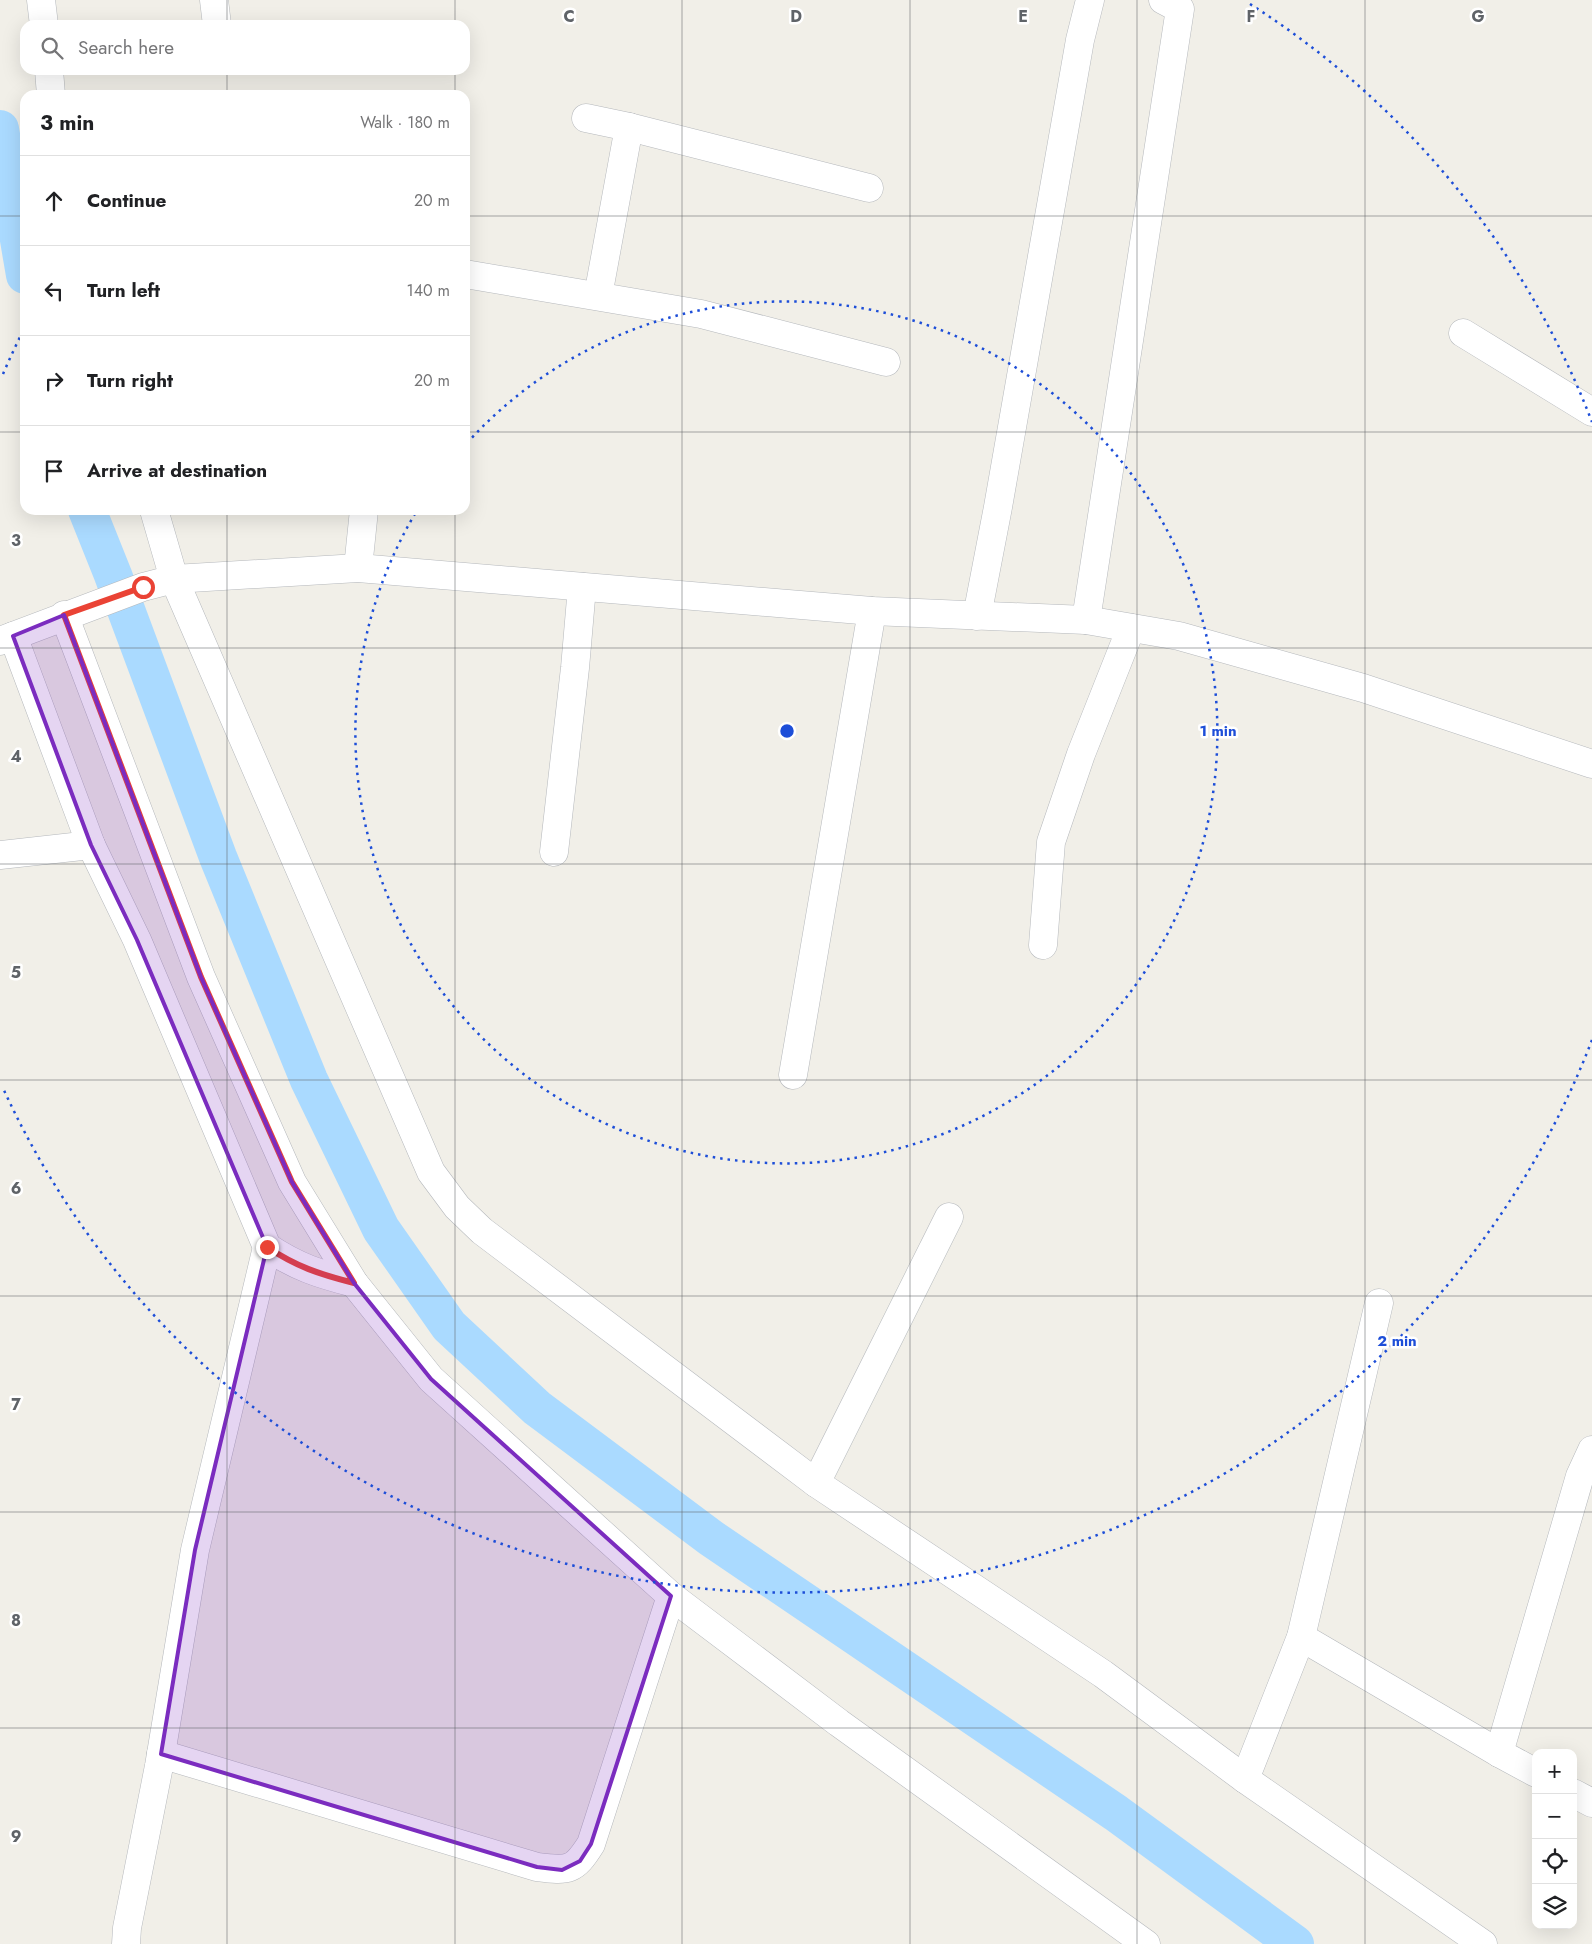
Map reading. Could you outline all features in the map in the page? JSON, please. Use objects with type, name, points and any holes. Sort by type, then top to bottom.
[{"type":"street","points":[[41,0],[43,20]]},
{"type":"street","points":[[214,0],[216,20]]},
{"type":"street","points":[[977,616],[1080,40],[1090,0]]},
{"type":"street","points":[[1086,620],[1180,9],[1163,0]]},
{"type":"street","points":[[49,75],[51,90]]},
{"type":"street","points":[[586,118],[629,127],[868,188]]},
{"type":"street","points":[[598,296],[629,127]]},
{"type":"street","points":[[470,275],[701,314],[886,362]]},
{"type":"street","points":[[1463,333],[1592,412]]},
{"type":"street","points":[[155,515],[174,579],[431,1172],[458,1207],[482,1231],[816,1483],[1102,1674],[1245,1779],[1482,1944]]},
{"type":"street","points":[[358,568],[363,515]]},
{"type":"street","points":[[354,1283],[314,1272],[282,1257],[267,1247],[137,940],[91,845],[6,638],[143,587],[174,579],[358,568],[872,611],[1086,620],[1179,636],[1363,688],[1592,764]]},
{"type":"street","points":[[554,852],[575,668],[582,586]]},
{"type":"street","points":[[793,1074],[872,611]]},
{"type":"street","points":[[64,615],[201,977],[292,1182],[354,1283],[431,1379],[671,1596],[839,1723],[1146,1944]]},
{"type":"street","points":[[1043,945],[1051,842],[1081,754],[1131,628]]},
{"type":"street","points":[[0,855],[91,845]]},
{"type":"street","points":[[816,1483],[949,1217]]},
{"type":"street","points":[[126,1944],[127,1928],[161,1754],[195,1550],[267,1247]]},
{"type":"street","points":[[1245,1779],[1301,1637],[1379,1303]]},
{"type":"street","points":[[1499,1753],[1580,1476],[1592,1450]]},
{"type":"street","points":[[161,1754],[537,1867],[562,1870],[580,1861],[591,1844],[671,1596]]},
{"type":"street","points":[[1301,1637],[1532,1771]]},
{"type":"street","points":[[1575,1794],[1592,1803]]},
{"type":"highlighted area","points":[[64,615],[201,977],[292,1182],[354,1283],[431,1379],[671,1596],[591,1844],[580,1861],[562,1870],[537,1867],[161,1754],[195,1550],[267,1247],[137,940],[91,845],[13,636]]},
{"type":"waterway","points":[[0,129],[20,246]]},
{"type":"waterway","points":[[89,515],[218,857],[309,1080],[381,1229],[449,1326],[537,1408],[711,1538],[1116,1813],[1295,1944]]},
{"type":"route","points":[[143,587],[64,615],[201,977],[292,1182],[354,1283],[314,1272],[282,1257],[267,1247]]}]
